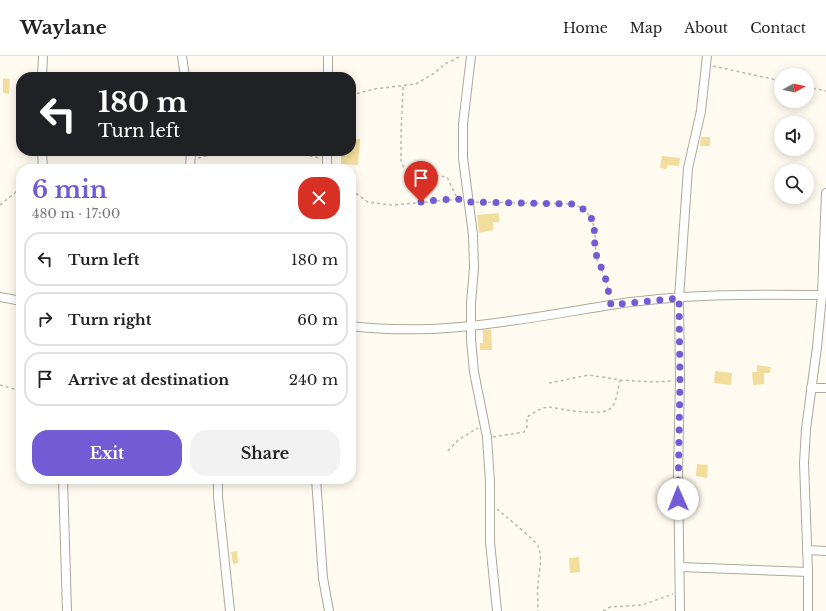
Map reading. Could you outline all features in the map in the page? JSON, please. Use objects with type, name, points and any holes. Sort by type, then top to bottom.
[{"type":"street","points":[[42,72],[43,56]]},
{"type":"street","points":[[182,56],[184,72]]},
{"type":"street","points":[[328,56],[328,72]]},
{"type":"street","points":[[471,56],[463,124],[463,158],[467,200],[473,235],[474,268],[471,326],[474,372],[487,438],[491,504],[490,542],[496,611]]},
{"type":"street","points":[[680,611],[681,592],[678,473],[680,380],[679,298],[688,168],[701,111],[707,56]]},
{"type":"street","points":[[808,611],[804,463],[806,429],[822,295],[826,193]]},
{"type":"street","points":[[356,326],[393,329],[430,329],[471,326],[551,316],[611,305],[679,298],[755,294],[822,295]]},
{"type":"street","points":[[0,297],[16,300]]},
{"type":"street","points":[[811,388],[826,388]]},
{"type":"street","points":[[63,484],[67,611]]},
{"type":"street","points":[[218,484],[218,497],[230,611]]},
{"type":"street","points":[[316,484],[323,578],[329,611]]},
{"type":"street","points":[[807,550],[826,550]]},
{"type":"street","points":[[680,567],[808,572]]},
{"type":"path","points":[[356,94],[374,89],[403,87],[422,81],[446,64],[461,56]]},
{"type":"path","points":[[707,65],[774,79]]},
{"type":"path","points":[[403,87],[401,134],[403,166],[414,173],[447,177],[457,199]]},
{"type":"path","points":[[814,88],[826,91]]},
{"type":"path","points":[[166,164],[191,161],[210,156]]},
{"type":"path","points":[[0,205],[16,192]]},
{"type":"path","points":[[356,194],[368,202],[392,205],[457,199],[467,200],[470,202],[573,204],[584,209],[592,219],[595,232],[596,257],[605,276],[611,305]]},
{"type":"path","points":[[549,383],[589,375],[620,380],[653,382],[680,380]]},
{"type":"path","points":[[487,438],[524,432],[527,417],[542,408],[549,407],[594,414],[610,409],[614,402],[620,380]]},
{"type":"path","points":[[0,384],[16,389]]},
{"type":"path","points":[[448,451],[458,440],[484,424]]},
{"type":"path","points":[[491,504],[539,546],[540,561],[538,611]]},
{"type":"path","points":[[603,611],[610,607],[642,605],[681,592]]},
{"type":"building","points":[[3,78],[10,79],[9,94],[3,93]]},
{"type":"building","points":[[701,137],[710,137],[710,146],[700,146]]},
{"type":"building","points":[[356,139],[360,139],[358,165],[341,164],[341,156],[356,156]]},
{"type":"building","points":[[662,156],[680,158],[679,166],[667,165],[667,169],[660,168]]},
{"type":"building","points":[[499,213],[499,222],[493,222],[493,230],[479,233],[477,215]]},
{"type":"building","points":[[491,329],[492,350],[480,350],[480,343],[483,343],[483,330]]},
{"type":"building","points":[[757,365],[771,367],[770,373],[764,373],[764,384],[753,385],[752,372],[757,372]]},
{"type":"building","points":[[715,371],[732,373],[731,385],[714,383]]},
{"type":"building","points":[[697,464],[708,465],[707,478],[696,476]]},
{"type":"building","points":[[687,492],[698,493],[697,509],[686,508]]},
{"type":"building","points":[[237,551],[238,563],[233,564],[231,552]]},
{"type":"building","points":[[579,557],[580,572],[570,573],[569,558]]},
{"type":"route","points":[[421,202],[457,199],[467,200],[470,202],[481,201],[520,204],[573,204],[580,206],[592,219],[595,232],[596,257],[605,276],[611,305],[679,298],[680,380],[678,499]]}]
